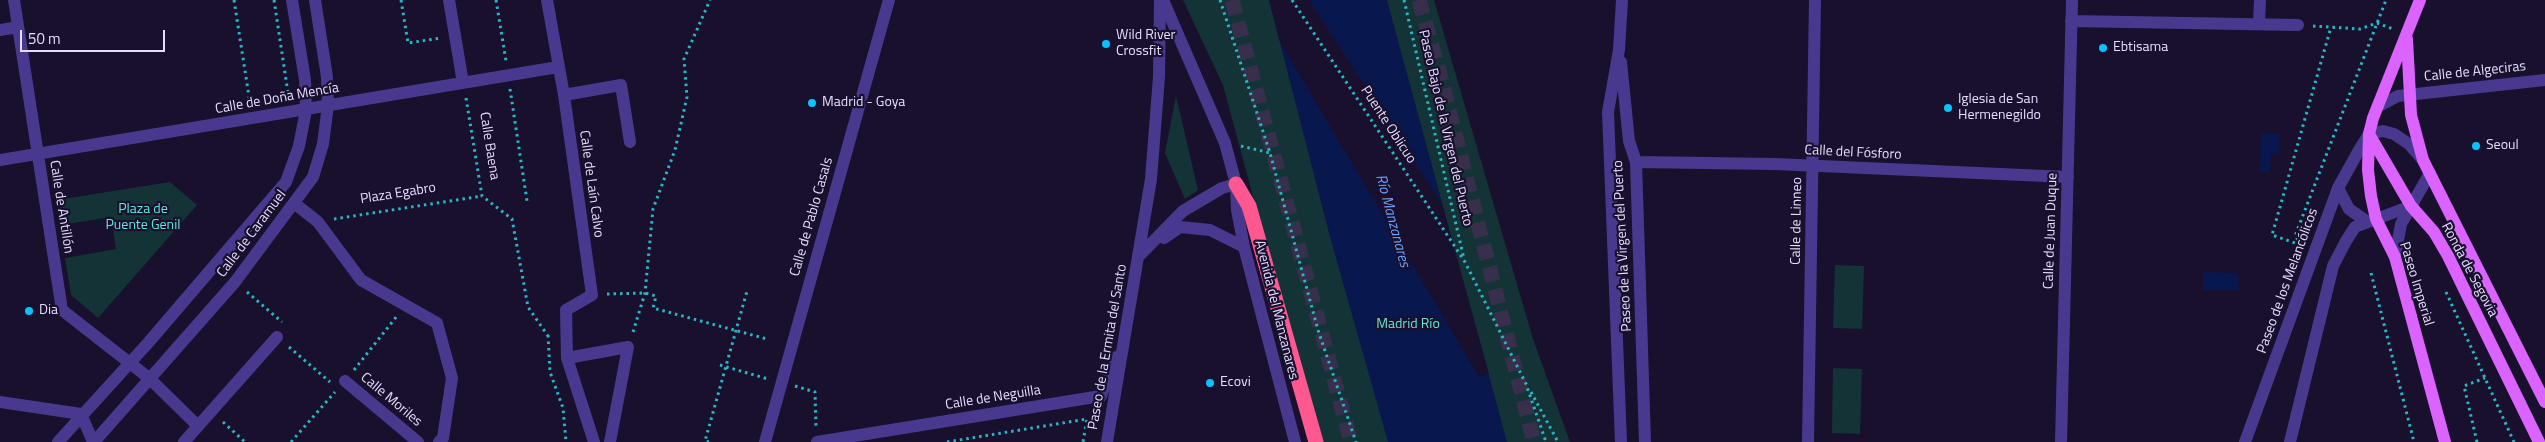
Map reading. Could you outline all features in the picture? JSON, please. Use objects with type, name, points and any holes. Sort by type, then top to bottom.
[{"type":"highway","points":[[1236,184],[1249,206],[1316,442]]},
{"type":"main road","name":"Ronda de Segovia","points":[[2420,0],[2377,107],[2369,134],[2411,206],[2434,232],[2448,256],[2539,442]]},
{"type":"main road","name":"Ronda de Segovia","points":[[2407,34],[2411,115],[2423,160],[2545,402]]},
{"type":"main road","name":"Paseo Imperial","points":[[2369,134],[2368,170],[2371,220],[2395,257],[2445,442]]},
{"type":"street","name":"Calle de Antillón","points":[[14,0],[62,310],[148,378],[198,426]]},
{"type":"street","name":"Calle de Caramuel","points":[[58,442],[130,363],[286,182],[299,146],[306,110],[305,80],[292,0]]},
{"type":"street","name":"Calle de Caramuel","points":[[82,414],[94,442],[148,378],[236,282],[313,177],[323,144],[328,105],[327,77],[315,0]]},
{"type":"street","points":[[449,0],[463,83]]},
{"type":"street","name":"Calle de Laín Calvo","points":[[548,0],[564,95],[592,295]]},
{"type":"street","name":"Calle de Pablo Casals","points":[[765,442],[889,0]]},
{"type":"street","name":"Paseo de la Ermita del Santo","points":[[1138,257],[1183,211],[1222,188],[1236,184],[1225,143],[1162,0]]},
{"type":"street","name":"Paseo de la Ermita del Santo","points":[[1107,442],[1151,179],[1159,77],[1162,0]]},
{"type":"street","name":"Paseo de la Virgen del Puerto","points":[[1621,442],[1608,112],[1619,50],[1622,0]]},
{"type":"street","name":"Calle de Linneo","points":[[1808,442],[1816,0]]},
{"type":"street","name":"Calle de Juan Duque","points":[[2061,442],[2072,0]]},
{"type":"street","points":[[2259,24],[2260,0]]},
{"type":"street","points":[[2072,21],[2298,25]]},
{"type":"street","points":[[0,30],[18,27]]},
{"type":"street","name":"Paseo de la Virgen del Puerto","points":[[1619,50],[1629,141],[1636,162],[1645,442]]},
{"type":"street","name":"Calle de Doña Mencía","points":[[0,160],[37,156],[558,66]]},
{"type":"street","name":"Calle de Algeciras","points":[[2377,107],[2398,96],[2409,94],[2545,80]]},
{"type":"street","points":[[564,95],[621,85],[630,142]]},
{"type":"street","points":[[2369,134],[2383,131],[2394,134],[2409,144],[2423,160]]},
{"type":"street","name":"Paseo de los Melancólicos","points":[[2244,442],[2338,188],[2369,134]]},
{"type":"street","name":"Calle del Fósforo","points":[[1636,162],[1813,166],[2068,177]]},
{"type":"street","points":[[2395,257],[2401,224],[2430,173]]},
{"type":"street","name":"Avenida del Manzanares","points":[[1236,184],[1237,210],[1244,247],[1294,442]]},
{"type":"street","points":[[2338,188],[2349,208],[2371,220]]},
{"type":"street","points":[[294,203],[318,222],[361,280],[437,323],[452,378],[441,440]]},
{"type":"street","points":[[2290,442],[2333,266],[2355,227],[2411,206]]},
{"type":"street","name":"Paseo de la Ermita del Santo","points":[[1138,257],[1180,227],[1210,230],[1244,247]]},
{"type":"street","points":[[592,295],[566,310],[567,358],[594,442]]},
{"type":"street","name":"Calle de Neguilla","points":[[817,441],[1101,396],[1127,327]]},
{"type":"street","points":[[184,442],[277,337]]},
{"type":"street","points":[[567,358],[628,347],[610,442]]},
{"type":"street","name":"Calle Moriles","points":[[345,381],[418,442]]},
{"type":"street","points":[[0,402],[82,414]]},
{"type":"path","points":[[234,0],[252,119]]},
{"type":"path","points":[[274,0],[288,96],[286,113]]},
{"type":"path","points":[[401,0],[408,43],[454,35]]},
{"type":"path","points":[[496,0],[527,200]]},
{"type":"path","points":[[628,347],[645,293],[653,210],[675,150],[687,97],[684,60],[710,0]]},
{"type":"path","points":[[1220,0],[1270,153],[1318,330],[1356,442]]},
{"type":"path","name":"Puente Oblicuo","points":[[1292,0],[1465,262]]},
{"type":"path","name":"Paseo Bajo de la Virgen del Puerto","points":[[1404,0],[1465,262]]},
{"type":"path","points":[[2321,26],[2360,29],[2377,24],[2407,34]]},
{"type":"path","points":[[2302,246],[2272,235],[2331,27]]},
{"type":"path","name":"Calle Baena","points":[[463,83],[482,196],[512,219],[528,307],[548,336]]},
{"type":"path","points":[[1225,143],[1270,153]]},
{"type":"path","name":"Plaza Egabro","points":[[318,222],[482,196]]},
{"type":"path","points":[[1465,262],[1526,384],[1558,442]]},
{"type":"path","points":[[2371,273],[2414,442]]},
{"type":"path","points":[[2444,288],[2514,442]]},
{"type":"path","points":[[709,442],[705,441],[747,291]]},
{"type":"path","points":[[592,295],[645,293],[656,296],[654,308],[767,339]]},
{"type":"path","points":[[720,365],[757,376]]},
{"type":"path","points":[[2477,442],[2464,386],[2485,378]]},
{"type":"path","points":[[1526,384],[1546,442]]},
{"type":"path","points":[[799,388],[815,392],[817,441]]},
{"type":"path","points":[[211,411],[245,442]]},
{"type":"path","points":[[947,442],[1087,419],[1083,442]]},
{"type":"green space","name":"Madrid Río","points":[[1183,0],[1434,0],[1533,339],[1570,442],[1319,442],[1223,85]]},
{"type":"green space","points":[[1176,96],[1198,190],[1185,199],[1165,153]]},
{"type":"green space","name":"Plaza de Puente Genil","points":[[170,182],[197,205],[98,318],[71,295],[65,258],[116,249],[111,217],[61,225],[56,200]]},
{"type":"green space","points":[[1835,265],[1864,266],[1862,329],[1833,328]]},
{"type":"green space","points":[[1833,368],[1862,369],[1860,434],[1832,433]]},
{"type":"water","name":"Río Manzanares","points":[[1269,0],[1387,0],[1507,442],[1388,442],[1329,233]]},
{"type":"water","points":[[2261,133],[2279,134],[2279,153],[2271,153],[2270,172],[2260,172]]},
{"type":"water","points":[[2203,272],[2238,273],[2239,290],[2203,290]]},
{"type":"pier","points":[[1269,0],[1309,0],[1442,204],[1489,374],[1479,377],[1280,42]]},
{"type":"tunnel","points":[[1232,0],[1351,442]]},
{"type":"tunnel","points":[[1419,0],[1438,67],[1534,442]]},
{"type":"place","name":"Wild River Crossfit","points":[[1106,44]]},
{"type":"place","name":"Ebtisama","points":[[2103,48]]},
{"type":"place","name":"Madrid - Goya","points":[[812,103]]},
{"type":"place","name":"Iglesia de San Hermenegildo","points":[[1948,108]]},
{"type":"place","name":"Seoul","points":[[2476,146]]},
{"type":"place","name":"Dia","points":[[29,311]]},
{"type":"place","name":"Ecovi","points":[[1210,383]]}]
